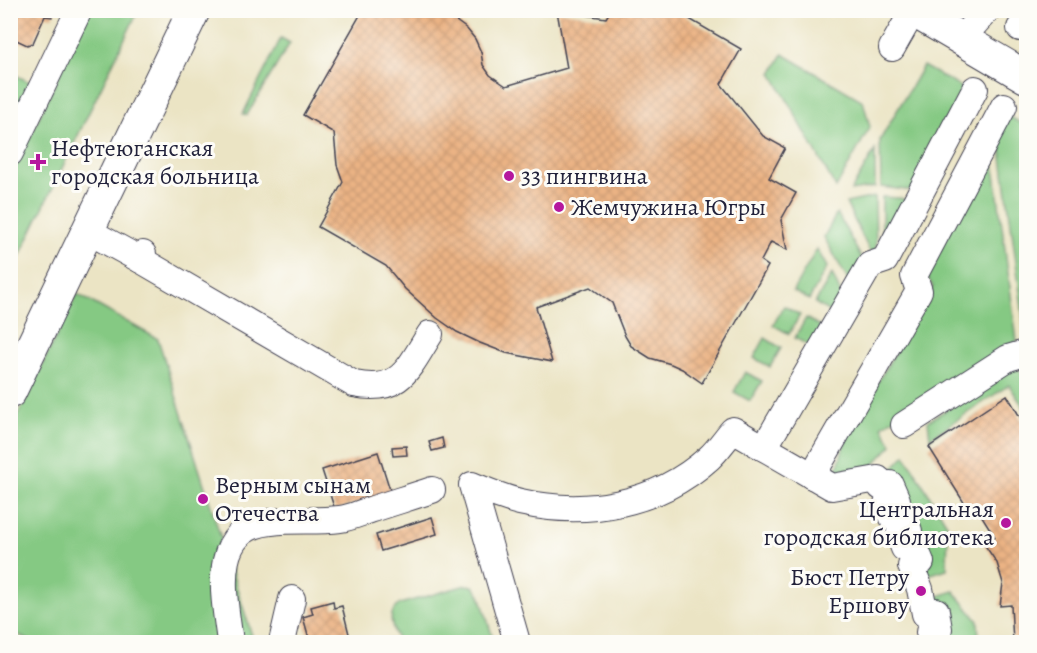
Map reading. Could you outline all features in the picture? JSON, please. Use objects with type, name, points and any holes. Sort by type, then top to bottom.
[{"type":"main road","points":[[13,382],[194,10]]},
{"type":"main road","points":[[912,11],[1026,77]]},
{"type":"street","points":[[10,153],[79,10]]},
{"type":"street","points":[[961,39],[987,10]]},
{"type":"street","points":[[892,48],[912,11]]},
{"type":"street","points":[[764,448],[870,265],[885,260],[975,89]]},
{"type":"street","points":[[812,476],[918,291],[914,276],[1004,106]]},
{"type":"street","points":[[88,231],[142,257],[354,384],[372,388],[390,384],[405,373],[430,334]]},
{"type":"street","points":[[904,424],[1008,358],[1022,354],[1026,356]]},
{"type":"street","points":[[517,642],[472,485],[517,501],[557,509],[623,504],[655,494],[685,476],[710,458],[733,430],[832,487],[878,479],[881,487],[890,484],[897,500],[887,504],[893,518],[902,514],[909,531],[899,535],[904,548],[914,544],[921,562],[911,566],[920,590],[925,614],[936,612],[939,629],[929,632],[931,642]]},
{"type":"street","points":[[230,642],[222,579],[230,547],[239,536],[252,527],[267,522],[340,519],[432,490]]},
{"type":"street","points":[[282,642],[292,599]]},
{"type":"green space","points":[[89,11],[138,11],[11,274],[11,177]]},
{"type":"green space","points":[[281,38],[290,43],[247,115],[243,114]]},
{"type":"green space","points":[[783,54],[863,101],[870,127],[836,188],[772,73]]},
{"type":"green space","points":[[923,66],[966,90],[914,191],[881,187],[880,140]]},
{"type":"green space","points":[[11,73],[34,84],[11,134]]},
{"type":"green space","points":[[1005,114],[1026,126],[1026,338],[998,127]]},
{"type":"green space","points":[[991,142],[1017,341],[882,426],[892,445],[857,482],[832,487],[847,435],[933,287],[925,273]]},
{"type":"green space","points":[[875,150],[875,187],[851,191]]},
{"type":"green space","points":[[875,197],[876,251],[870,252],[846,203]]},
{"type":"green space","points":[[882,197],[909,201],[882,250]]},
{"type":"green space","points":[[837,213],[862,259],[849,282],[824,237]]},
{"type":"green space","points":[[817,249],[827,267],[809,300],[793,291]]},
{"type":"green space","points":[[832,274],[841,294],[831,313],[815,303]]},
{"type":"green space","points":[[77,294],[158,339],[254,642],[32,642],[11,631],[10,431]]},
{"type":"green space","points":[[784,306],[800,315],[789,334],[773,325]]},
{"type":"green space","points":[[806,318],[822,327],[811,347],[795,338]]},
{"type":"green space","points":[[765,338],[781,348],[770,367],[754,358]]},
{"type":"green space","points":[[1015,368],[1026,375],[1026,411],[1009,385],[930,438],[928,421]]},
{"type":"green space","points":[[745,372],[762,381],[750,401],[734,392]]},
{"type":"green space","points":[[905,455],[948,526],[947,569],[916,579],[879,483]]},
{"type":"green space","points":[[466,585],[473,586],[480,595],[494,642],[398,642],[391,617],[395,608],[400,604]]},
{"type":"green space","points":[[954,591],[978,621],[979,642],[931,642],[922,601]]},
{"type":"building","points":[[10,10],[55,10],[52,17],[45,16],[33,43],[27,45],[10,37]]},
{"type":"building","name":"Жемчужина Югры","points":[[363,10],[441,10],[467,29],[481,52],[483,65],[490,75],[506,86],[567,68],[557,11],[606,18],[611,10],[674,10],[741,49],[721,84],[763,136],[785,148],[769,178],[796,193],[781,220],[787,250],[771,242],[761,261],[768,266],[702,383],[682,369],[650,358],[631,346],[612,303],[590,287],[536,307],[552,362],[506,353],[457,332],[437,318],[405,289],[386,266],[318,227],[343,182],[337,165],[334,133],[303,115]]},
{"type":"building","name":"Центральная городская библиотека","points":[[1007,395],[1026,427],[1026,642],[1013,642],[1011,605],[1000,606],[1003,583],[997,563],[984,544],[995,537],[975,505],[968,509],[929,447]]},
{"type":"building","points":[[442,438],[444,448],[432,451],[429,442]]},
{"type":"building","points":[[406,446],[407,455],[393,456],[392,447]]},
{"type":"building","points":[[378,452],[391,493],[335,510],[322,470]]},
{"type":"building","points":[[432,517],[437,534],[381,551],[376,535]]},
{"type":"building","points":[[333,601],[334,608],[342,606],[351,642],[310,642],[303,617],[313,614],[311,607]]},
{"type":"place","name":"Нефтеюганская городская больница","points":[[38,162]]},
{"type":"place","name":"33 пингвина","points":[[509,176]]},
{"type":"place","name":"Жемчужина Югры","points":[[559,207]]},
{"type":"place","name":"Верным сынам Отечества","points":[[203,499]]},
{"type":"place","name":"Центральная городская библиотека","points":[[1006,523]]},
{"type":"place","name":"Бюст Петру Ершову","points":[[921,591]]}]
